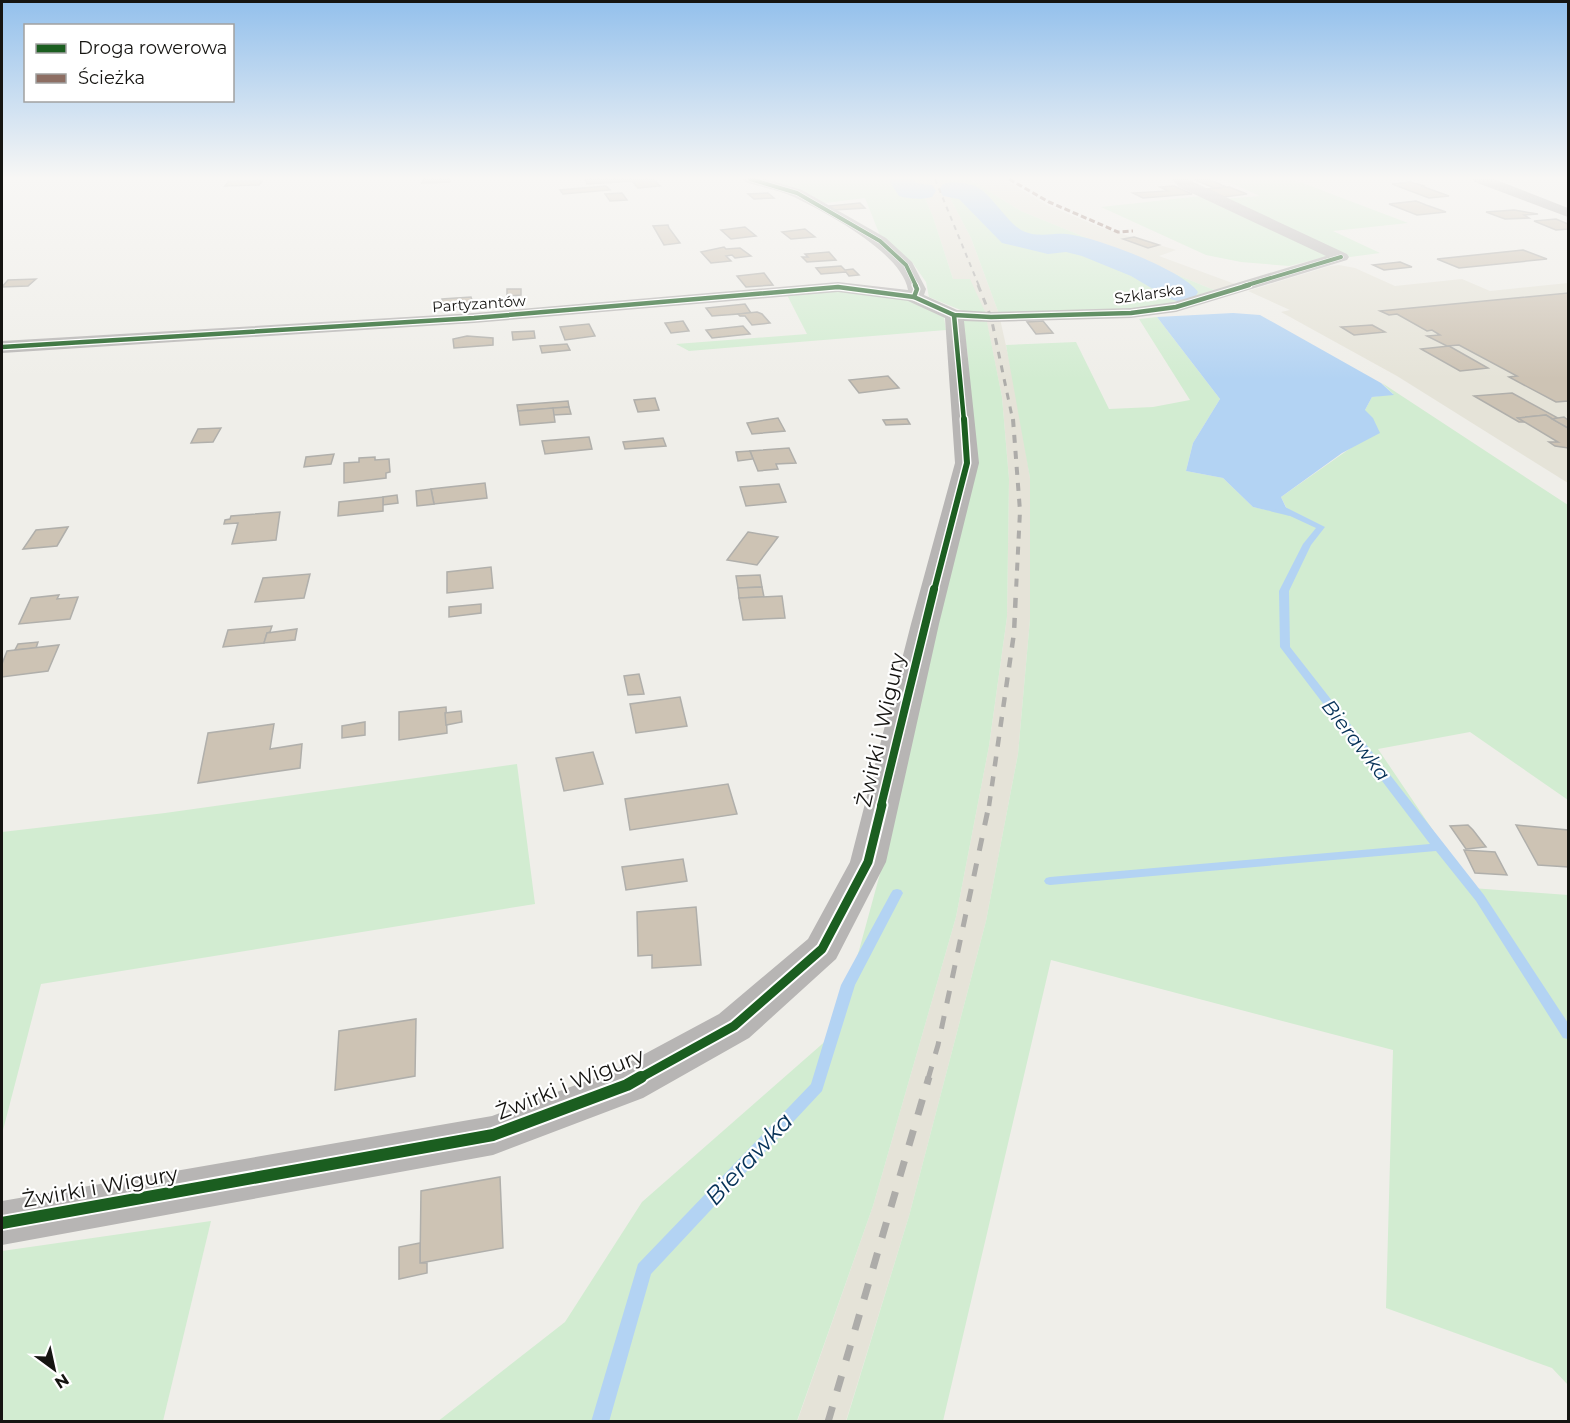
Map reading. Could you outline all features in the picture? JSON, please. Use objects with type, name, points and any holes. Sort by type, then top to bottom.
[{"type":"street","points":[[885,245],[906,265],[917,289],[914,297]]},
{"type":"street","name":"Szklarska","points":[[954,315],[991,317],[1131,313],[1176,307],[1341,257],[1316,245]]},
{"type":"street","name":"Partyzantów","points":[[2,347],[452,320],[816,288],[876,290],[914,297],[954,315]]},
{"type":"street","name":"Żwirki i Wigury","points":[[2,1223],[493,1135],[627,1085],[734,1026],[822,949],[868,862],[925,624],[960,495],[966,462],[962,390],[954,315]]},
{"type":"shaded area","points":[[942,245],[974,245],[999,314],[1017,396],[1030,478],[1030,619],[1018,754],[986,921],[909,1216],[846,1421],[797,1422],[873,1206],[956,917],[989,746],[1007,617],[1009,479],[1002,397],[985,314],[953,279]]},
{"type":"shaded area","points":[[1105,245],[1161,245],[1176,250],[1159,256],[1235,284],[1214,290]]},
{"type":"shaded area","points":[[1339,265],[1355,268],[1395,286],[1462,279],[1490,291],[1568,283],[1568,483],[1397,376],[1281,312],[1290,310],[1248,291]]},
{"type":"green space","points":[[891,245],[942,245],[953,279],[970,279],[986,314],[963,311],[929,297],[926,282],[912,262]]},
{"type":"green space","points":[[974,245],[1105,245],[1214,290],[1168,304],[1123,310],[999,314]]},
{"type":"green space","points":[[1185,245],[1307,245],[1329,256],[1289,266],[1241,262],[1206,255]]},
{"type":"green space","points":[[1324,245],[1364,245],[1380,253],[1350,257]]},
{"type":"green space","points":[[837,291],[906,299],[944,317],[946,330],[689,351],[676,344],[807,334],[787,295]]},
{"type":"green space","points":[[1157,317],[1220,399],[1193,443],[1186,471],[1223,478],[1253,507],[1290,515],[1281,497],[1355,445],[1365,410],[1372,397],[1393,394],[1382,383],[1568,505],[1568,800],[1470,732],[1378,749],[1472,888],[1568,895],[1568,1385],[1552,1368],[1386,1308],[1393,1050],[1051,960],[943,1421],[846,1422],[909,1216],[986,921],[1018,754],[1030,619],[1030,478],[1006,345],[1076,342],[1109,409],[1153,407],[1190,400],[1139,319]]},
{"type":"green space","points":[[962,319],[987,322],[1002,397],[1009,479],[1007,617],[989,746],[956,917],[873,1206],[797,1421],[437,1422],[565,1322],[642,1202],[837,1031],[884,859],[972,472],[968,356]]},
{"type":"green space","points":[[517,764],[535,904],[41,984],[2,1134],[2,832],[165,813]]},
{"type":"green space","points":[[211,1221],[163,1421],[2,1421],[2,1251]]},
{"type":"water","points":[[1233,313],[1260,315],[1381,383],[1394,395],[1372,397],[1365,410],[1373,418],[1380,433],[1342,453],[1281,497],[1290,516],[1253,507],[1223,478],[1186,471],[1193,443],[1220,399],[1157,317]]},
{"type":"building","points":[[724,247],[726,249],[740,248],[751,256],[735,258],[732,255],[726,256],[731,261],[711,263],[701,252]]},
{"type":"building","points":[[1523,250],[1547,259],[1459,268],[1437,259]]},
{"type":"building","points":[[829,252],[836,260],[807,262],[802,257],[808,257],[805,254]]},
{"type":"building","points":[[1400,262],[1412,267],[1384,270],[1373,265]]},
{"type":"building","points":[[841,266],[845,270],[853,269],[859,275],[849,276],[846,272],[821,274],[816,268]]},
{"type":"building","points":[[764,273],[773,285],[746,287],[737,276]]},
{"type":"building","points":[[36,279],[28,286],[2,287],[8,280]]},
{"type":"building","points":[[507,289],[521,289],[521,295],[507,296]]},
{"type":"building","points":[[1568,293],[1568,401],[1556,402],[1509,377],[1517,376],[1459,345],[1447,346],[1427,336],[1440,335],[1432,330],[1427,331],[1397,314],[1389,315],[1380,311]]},
{"type":"building","points":[[471,297],[474,306],[444,308],[442,299]]},
{"type":"building","points":[[745,304],[751,313],[712,316],[706,308]]},
{"type":"building","points":[[757,312],[770,323],[752,325],[745,316],[738,314]]},
{"type":"building","points":[[683,321],[689,331],[671,333],[665,323]]},
{"type":"building","points":[[1043,321],[1053,333],[1036,334],[1027,322]]},
{"type":"building","points":[[589,324],[595,336],[565,340],[560,327]]},
{"type":"building","points":[[1372,325],[1385,332],[1354,335],[1341,327]]},
{"type":"building","points":[[743,326],[750,334],[712,338],[706,330]]},
{"type":"building","points":[[534,331],[535,338],[513,340],[512,332]]},
{"type":"building","points":[[467,336],[493,338],[493,345],[454,348],[453,339]]},
{"type":"building","points":[[567,344],[570,350],[542,353],[540,346]]},
{"type":"building","points":[[1449,346],[1488,368],[1460,371],[1421,349]]},
{"type":"building","points":[[888,376],[899,388],[859,393],[849,380]]},
{"type":"building","points":[[1512,393],[1558,418],[1552,419],[1546,415],[1518,418],[1525,422],[1519,422],[1474,396]]},
{"type":"building","points":[[655,398],[659,410],[638,412],[634,400]]},
{"type":"building","points":[[568,401],[569,407],[518,411],[517,405]]},
{"type":"building","points":[[569,407],[571,414],[553,415],[553,408]]},
{"type":"building","points":[[553,408],[555,422],[520,425],[518,411]]},
{"type":"building","points":[[1546,415],[1568,428],[1568,448],[1555,446],[1549,442],[1558,442],[1518,418]]},
{"type":"building","points":[[1564,417],[1568,420],[1568,428],[1552,419]]},
{"type":"building","points":[[778,418],[785,431],[752,434],[747,423]]},
{"type":"building","points":[[907,419],[910,424],[886,425],[883,420]]},
{"type":"building","points":[[221,428],[213,442],[191,443],[198,429]]},
{"type":"building","points":[[589,437],[592,449],[545,454],[542,441]]},
{"type":"building","points":[[663,438],[666,446],[625,449],[623,442]]},
{"type":"building","points":[[789,448],[796,463],[776,464],[778,469],[758,471],[750,451]]},
{"type":"building","points":[[750,451],[753,459],[738,461],[736,452]]},
{"type":"building","points":[[334,454],[331,464],[304,467],[306,457]]},
{"type":"building","points":[[375,457],[375,460],[389,459],[390,472],[386,473],[386,478],[344,483],[344,463],[359,462],[359,458]]},
{"type":"building","points":[[485,483],[487,498],[434,504],[431,489]]},
{"type":"building","points":[[779,484],[786,502],[746,506],[740,487]]},
{"type":"building","points":[[431,489],[434,504],[417,506],[416,491]]},
{"type":"building","points":[[397,495],[398,503],[383,505],[383,497]]},
{"type":"building","points":[[383,497],[383,511],[338,516],[339,502]]},
{"type":"building","points":[[280,512],[276,540],[232,544],[238,523],[224,524],[225,520],[230,519],[231,516]]},
{"type":"building","points":[[68,527],[57,546],[23,549],[36,530]]},
{"type":"building","points":[[748,532],[778,537],[757,565],[727,560]]},
{"type":"building","points":[[491,567],[493,588],[447,593],[447,572]]},
{"type":"building","points":[[310,574],[304,598],[255,602],[263,578]]},
{"type":"building","points":[[760,575],[762,587],[738,588],[736,576]]},
{"type":"building","points":[[762,587],[764,597],[739,598],[738,588]]},
{"type":"building","points":[[59,595],[57,599],[78,597],[70,619],[19,624],[31,598]]},
{"type":"building","points":[[782,596],[785,618],[743,620],[739,598]]},
{"type":"building","points":[[481,604],[481,613],[449,617],[449,607]]},
{"type":"building","points":[[272,626],[264,643],[223,647],[228,630]]},
{"type":"building","points":[[297,629],[295,640],[264,643],[267,633]]},
{"type":"building","points":[[38,642],[36,648],[15,650],[18,644]]},
{"type":"building","points":[[59,645],[48,671],[2,677],[2,664],[7,651]]},
{"type":"building","points":[[639,674],[644,694],[628,695],[624,676]]},
{"type":"building","points":[[680,697],[687,726],[636,733],[630,704]]},
{"type":"building","points":[[446,707],[447,733],[399,740],[399,712]]},
{"type":"building","points":[[461,711],[462,722],[446,725],[445,713]]},
{"type":"building","points":[[365,722],[365,735],[342,738],[342,726]]},
{"type":"building","points":[[274,724],[270,749],[302,744],[300,768],[198,783],[208,733]]},
{"type":"building","points":[[593,752],[603,784],[564,791],[556,758]]},
{"type":"building","points":[[728,784],[737,814],[630,830],[625,799]]},
{"type":"building","points":[[1468,825],[1486,847],[1466,849],[1450,826]]},
{"type":"building","points":[[1516,825],[1568,830],[1568,867],[1538,865]]},
{"type":"building","points":[[1464,850],[1495,852],[1507,875],[1475,873]]},
{"type":"building","points":[[683,859],[687,881],[626,890],[622,867]]},
{"type":"building","points":[[696,907],[701,965],[652,968],[652,955],[638,956],[637,912]]},
{"type":"building","points":[[416,1019],[415,1076],[335,1090],[339,1031]]},
{"type":"building","points":[[500,1177],[503,1248],[420,1263],[421,1191]]},
{"type":"building","points":[[420,1243],[420,1263],[427,1263],[427,1273],[399,1279],[399,1247]]},
{"type":"waterway","name":"Bierawka","points":[[1075,245],[1142,269],[1182,292]]},
{"type":"waterway","name":"Bierawka","points":[[1278,507],[1321,527],[1307,544],[1284,591],[1285,647],[1439,847]]},
{"type":"waterway","name":"Bierawka","points":[[1050,881],[1439,847]]},
{"type":"waterway","points":[[1439,847],[1480,898],[1568,1034]]},
{"type":"waterway","name":"Bierawka","points":[[600,1422],[644,1270],[817,1087],[848,985],[897,893]]},
{"type":"railway","points":[[962,245],[979,286]]},
{"type":"railway","points":[[978,285],[991,317],[1013,421]]},
{"type":"railway","points":[[1013,419],[1020,511],[1016,591]]},
{"type":"railway","points":[[989,806],[1014,633],[1016,589]]},
{"type":"railway","points":[[928,1079],[938,1045],[989,805]]},
{"type":"railway","points":[[828,1422],[929,1077]]},
{"type":"cycle path","points":[[885,245],[906,265],[917,289],[914,297]]},
{"type":"cycle path","points":[[2,347],[474,318],[838,287],[914,297],[954,315],[991,317],[1131,313],[1176,307],[1341,257]]},
{"type":"cycle path","points":[[2,1223],[493,1135],[627,1085],[734,1026],[822,949],[868,862],[925,624],[967,463],[954,315]]}]
